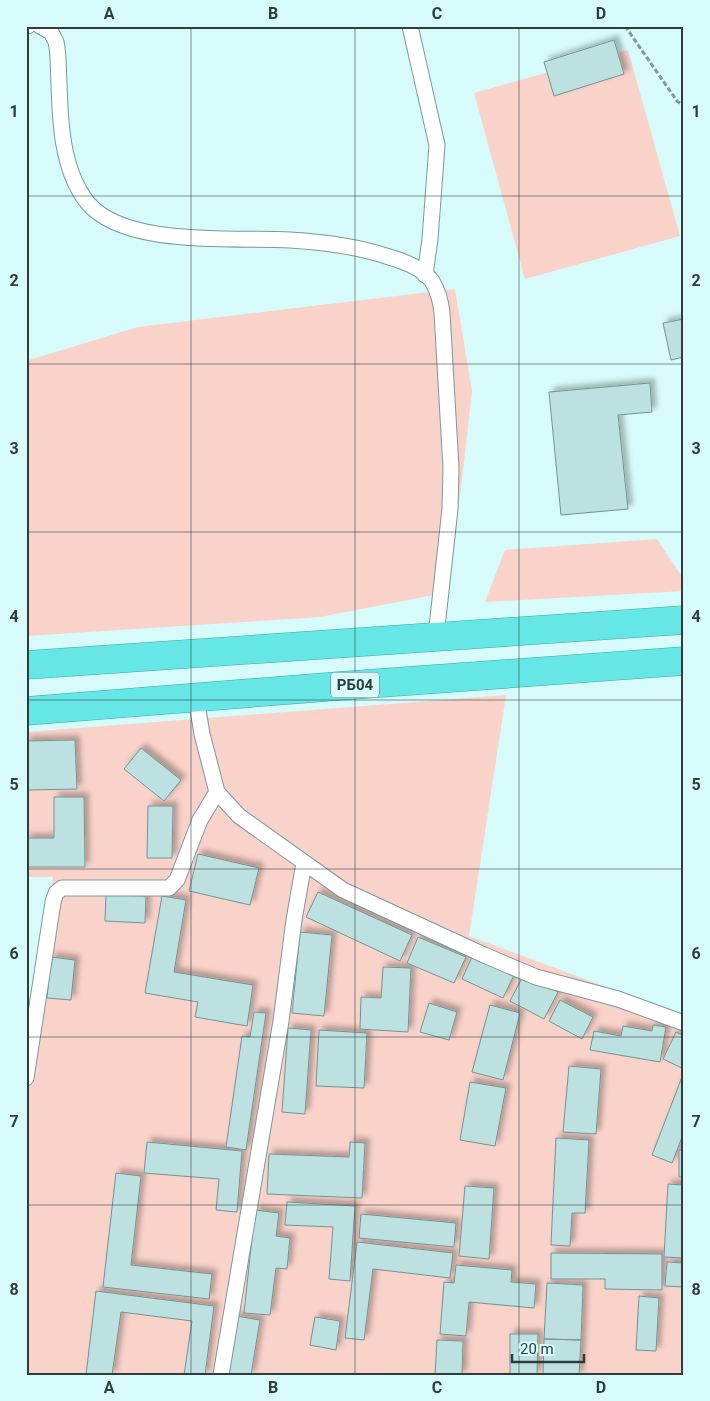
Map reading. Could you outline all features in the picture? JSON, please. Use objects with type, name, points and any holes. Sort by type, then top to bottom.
[{"type":"highway","points":[[26,665],[684,620]]},
{"type":"highway","name":"РБ04","points":[[26,711],[684,661]]},
{"type":"lane","points":[[40,26],[50,32],[56,42],[62,129],[73,176],[88,202],[105,218],[118,225],[190,238],[290,240],[347,246],[406,262],[432,281],[440,300],[442,313],[451,468],[450,509],[436,636]]},
{"type":"lane","points":[[410,26],[437,145],[426,275]]},
{"type":"lane","points":[[196,698],[202,734],[217,792],[239,816],[343,890],[536,977],[618,999],[684,1023]]},
{"type":"lane","points":[[26,1078],[53,902],[56,893],[62,888],[169,888],[177,880],[200,820],[217,792]]},
{"type":"lane","points":[[221,1375],[281,1021],[294,920],[304,863]]},
{"type":"path","points":[[625,26],[678,101],[684,106]]},
{"type":"shaded area","points":[[628,50],[680,236],[525,279],[474,93]]},
{"type":"shaded area","points":[[455,289],[472,391],[449,592],[320,617],[26,636],[26,361],[138,327]]},
{"type":"shaded area","points":[[657,539],[684,580],[684,591],[485,602],[505,550]]},
{"type":"shaded area","points":[[506,695],[469,936],[684,1016],[684,1375],[26,1375],[26,1051],[53,877],[26,877],[26,732]]},
{"type":"building","points":[[614,40],[624,74],[554,96],[544,62]]},
{"type":"building","points":[[684,319],[684,357],[671,360],[663,323]]},
{"type":"building","points":[[650,383],[652,412],[618,415],[628,509],[561,515],[549,392]]},
{"type":"building","points":[[75,740],[77,789],[26,790],[26,741]]},
{"type":"building","points":[[141,748],[181,780],[164,801],[124,769]]},
{"type":"building","points":[[54,797],[84,797],[85,867],[26,867],[26,838],[54,838]]},
{"type":"building","points":[[148,806],[173,806],[172,858],[147,858]]},
{"type":"building","points":[[198,854],[259,868],[250,905],[189,891]]},
{"type":"building","points":[[318,892],[412,935],[400,961],[306,917]]},
{"type":"building","points":[[106,895],[146,896],[145,923],[105,921]]},
{"type":"building","points":[[162,896],[186,900],[174,972],[253,985],[247,1026],[195,1017],[198,1002],[145,993]]},
{"type":"building","points":[[300,932],[332,935],[324,1016],[292,1013]]},
{"type":"building","points":[[418,937],[466,957],[454,983],[407,963]]},
{"type":"building","points":[[51,957],[75,960],[71,1000],[47,998]]},
{"type":"building","points":[[472,957],[514,975],[503,998],[462,979]]},
{"type":"building","points":[[383,967],[411,968],[408,1032],[360,1029],[361,997],[381,998]]},
{"type":"building","points":[[524,974],[558,992],[544,1019],[510,1001]]},
{"type":"building","points":[[560,1000],[593,1017],[582,1039],[549,1021]]},
{"type":"building","points":[[429,1003],[457,1012],[449,1040],[420,1032]]},
{"type":"building","points":[[490,1005],[520,1013],[503,1080],[472,1072]]},
{"type":"building","points":[[254,1012],[266,1013],[246,1150],[226,1147],[242,1036],[250,1037]]},
{"type":"building","points":[[653,1025],[666,1027],[660,1062],[590,1050],[594,1031],[621,1036],[623,1026],[652,1031]]},
{"type":"building","points":[[288,1028],[311,1030],[305,1114],[282,1112]]},
{"type":"building","points":[[319,1030],[367,1033],[364,1088],[316,1086]]},
{"type":"building","points":[[676,1032],[684,1036],[684,1069],[663,1059]]},
{"type":"building","points":[[569,1066],[601,1069],[596,1134],[563,1132]]},
{"type":"building","points":[[682,1077],[684,1078],[684,1132],[672,1163],[652,1155]]},
{"type":"building","points":[[470,1082],[506,1088],[495,1146],[460,1140]]},
{"type":"building","points":[[556,1138],[589,1140],[585,1213],[572,1213],[570,1246],[551,1245]]},
{"type":"building","points":[[147,1142],[242,1151],[237,1212],[216,1210],[219,1179],[144,1173]]},
{"type":"building","points":[[350,1142],[365,1143],[362,1198],[267,1194],[269,1154],[349,1157]]},
{"type":"building","points":[[679,1150],[684,1151],[684,1177],[679,1177]]},
{"type":"building","points":[[116,1173],[141,1176],[131,1265],[212,1274],[209,1299],[103,1287]]},
{"type":"building","points":[[668,1184],[684,1185],[684,1258],[664,1257]]},
{"type":"building","points":[[465,1186],[494,1188],[489,1259],[459,1256]]},
{"type":"building","points":[[287,1202],[355,1206],[350,1281],[329,1279],[333,1227],[285,1225]]},
{"type":"building","points":[[255,1210],[279,1213],[276,1236],[290,1238],[287,1269],[276,1268],[270,1315],[244,1313]]},
{"type":"building","points":[[361,1214],[456,1223],[454,1247],[359,1238]]},
{"type":"building","points":[[357,1242],[453,1253],[450,1278],[373,1269],[364,1340],[345,1338]]},
{"type":"building","points":[[551,1253],[662,1254],[662,1290],[605,1289],[605,1279],[551,1279]]},
{"type":"building","points":[[667,1262],[684,1263],[684,1287],[665,1286]]},
{"type":"building","points":[[456,1265],[512,1270],[511,1282],[536,1284],[534,1308],[469,1302],[466,1336],[440,1334],[444,1282],[454,1283]]},
{"type":"building","points":[[547,1283],[583,1285],[581,1340],[544,1339]]},
{"type":"building","points":[[96,1291],[214,1306],[205,1375],[184,1375],[192,1321],[121,1312],[112,1375],[86,1375]]},
{"type":"building","points":[[639,1296],[659,1298],[656,1351],[636,1350]]},
{"type":"building","points":[[236,1316],[260,1320],[251,1375],[226,1375]]},
{"type":"building","points":[[315,1317],[340,1321],[336,1350],[310,1345]]},
{"type":"building","points":[[510,1334],[538,1334],[537,1375],[510,1375]]},
{"type":"building","points":[[544,1339],[581,1340],[579,1375],[543,1375]]},
{"type":"building","points":[[437,1340],[463,1341],[462,1375],[435,1375]]}]
